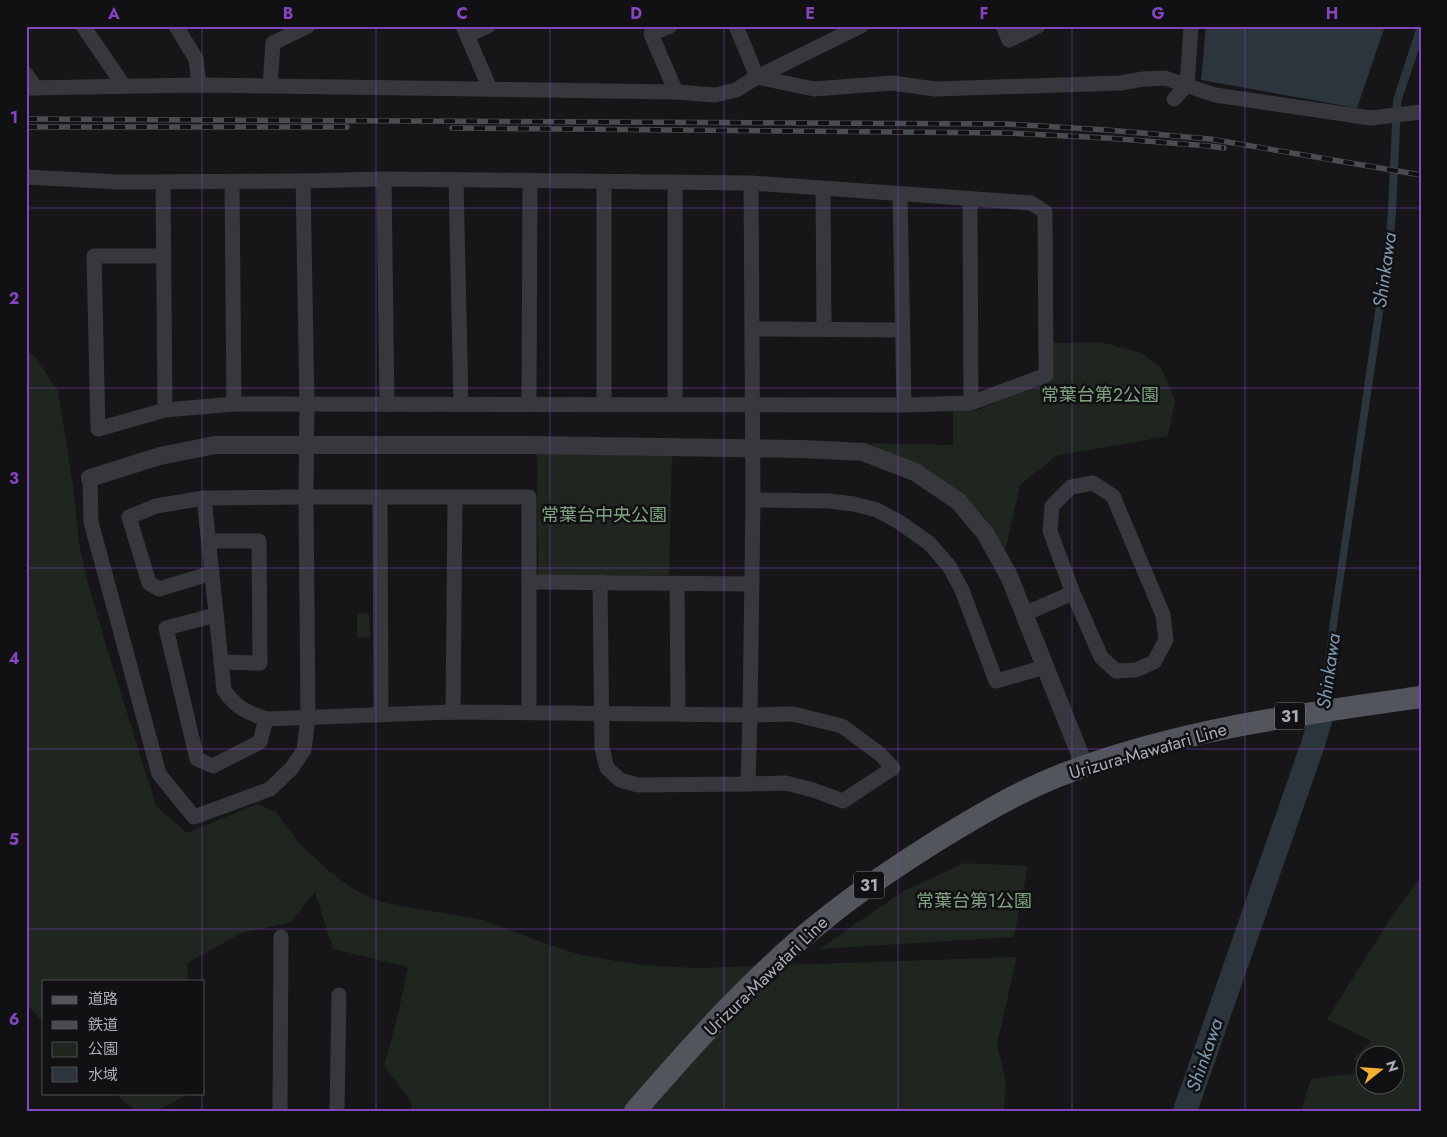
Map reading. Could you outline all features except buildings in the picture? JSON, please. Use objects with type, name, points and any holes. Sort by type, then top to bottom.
[{"type":"main road","name":"Urizura-Mawatari Line","points":[[634,1111],[729,1008],[773,964],[832,913],[870,885],[964,824],[1008,799],[1061,775],[1161,744],[1270,719],[1421,697]]},
{"type":"street","points":[[83,26],[124,86]]},
{"type":"street","points":[[176,26],[196,59],[199,85]]},
{"type":"street","points":[[270,86],[273,43],[308,26]]},
{"type":"street","points":[[488,26],[466,31],[490,89]]},
{"type":"street","points":[[670,26],[651,34],[676,92]]},
{"type":"street","points":[[736,26],[757,77]]},
{"type":"street","points":[[26,74],[31,88],[199,85],[715,94],[736,90],[757,77],[861,26]]},
{"type":"street","points":[[1003,26],[1009,40],[1038,26]]},
{"type":"street","points":[[1174,100],[1187,85],[1191,26]]},
{"type":"street","points":[[757,77],[814,89],[892,83],[935,89],[1121,83],[1165,78],[1215,95],[1371,118],[1421,112]]},
{"type":"street","points":[[26,177],[119,182],[303,182],[384,179],[675,182],[750,184],[1031,203],[1045,212],[1046,375],[971,404],[234,404],[165,410],[98,429],[94,256],[163,256]]},
{"type":"street","points":[[384,179],[387,404]]},
{"type":"street","points":[[456,180],[462,404]]},
{"type":"street","points":[[529,404],[530,181]]},
{"type":"street","points":[[163,182],[165,410]]},
{"type":"street","points":[[232,182],[234,404]]},
{"type":"street","points":[[303,182],[307,404],[307,446],[306,497],[308,717],[304,750],[292,769],[270,788],[194,817],[159,774],[91,522],[90,478],[160,456],[215,445],[307,446],[528,445],[802,449],[863,452],[916,472],[958,501],[985,533],[1009,576],[1085,767]]},
{"type":"street","points":[[604,182],[604,404]]},
{"type":"street","points":[[675,182],[675,404]]},
{"type":"street","points":[[748,784],[753,500],[750,184]]},
{"type":"street","points":[[823,189],[824,329]]},
{"type":"street","points":[[900,194],[904,405]]},
{"type":"street","points":[[970,199],[971,404]]},
{"type":"street","points":[[752,329],[902,330]]},
{"type":"street","points":[[1093,483],[1113,496],[1163,615],[1166,640],[1154,662],[1136,670],[1116,671],[1101,657],[1073,593],[1050,531],[1052,506],[1071,487],[1093,483]]},
{"type":"street","points":[[212,573],[160,589],[150,583],[130,517],[156,506],[204,498],[529,496],[529,712]]},
{"type":"street","points":[[380,497],[381,715]]},
{"type":"street","points":[[453,712],[455,497]]},
{"type":"street","points":[[204,498],[224,690],[232,701],[249,713],[266,719],[453,712],[529,712],[602,713],[678,713],[750,715],[793,714],[842,726],[880,754],[893,768],[843,801],[786,783],[638,785],[620,780],[607,768],[602,748],[602,713],[600,582]]},
{"type":"street","points":[[753,500],[829,500],[877,510],[899,522],[929,543],[949,566],[962,590],[996,681],[1045,666]]},
{"type":"street","points":[[209,541],[259,541],[260,663],[221,662]]},
{"type":"street","points":[[529,582],[752,584]]},
{"type":"street","points":[[677,583],[678,713]]},
{"type":"street","points":[[1024,614],[1073,593]]},
{"type":"street","points":[[216,615],[166,628],[197,759],[213,766],[260,742],[266,719]]},
{"type":"street","points":[[280,1111],[281,937]]},
{"type":"street","points":[[337,1111],[339,995]]},
{"type":"green space","name":"常葉台第2公園","points":[[1101,342],[1141,353],[1162,369],[1175,401],[1168,436],[1056,456],[1020,485],[1005,551],[985,517],[919,467],[869,450],[872,443],[953,445],[953,410],[975,411],[1051,379],[1053,343]]},
{"type":"green space","points":[[26,350],[35,357],[58,391],[73,486],[79,542],[87,580],[156,806],[187,833],[257,804],[276,812],[299,843],[329,871],[355,890],[381,902],[483,920],[581,955],[639,965],[697,968],[1017,957],[997,1044],[1006,1082],[1004,1111],[412,1111],[411,1102],[384,1066],[408,967],[333,949],[315,892],[291,922],[242,933],[187,963],[188,980],[42,980],[42,1021],[26,1004]]},
{"type":"green space","name":"常葉台中央公園","points":[[537,454],[672,455],[669,575],[538,575]]},
{"type":"green space","points":[[369,613],[370,637],[357,638],[357,614]]},
{"type":"green space","name":"常葉台第1公園","points":[[964,863],[1028,866],[1014,937],[819,949],[902,892]]},
{"type":"green space","points":[[1421,876],[1421,1111],[1301,1111],[1311,1079],[1354,1073],[1354,1094],[1404,1094],[1404,1044],[1368,1044],[1371,1041],[1327,1019],[1389,921]]},
{"type":"green space","points":[[116,1094],[188,1094],[157,1109],[143,1112],[135,1110]]},
{"type":"water","points":[[1206,26],[1385,26],[1357,108],[1201,80]]},
{"type":"water","points":[[1417,26],[1421,26],[1421,43],[1401,102],[1393,245],[1338,617],[1325,721],[1318,745],[1310,742],[1317,719],[1385,243],[1393,100]]},
{"type":"waterway","name":"Shinkawa","points":[[1185,1111],[1322,714]]},
{"type":"railway","points":[[26,119],[1006,124],[1210,139],[1421,175]]},
{"type":"railway","points":[[26,127],[347,127]]},
{"type":"railway","points":[[452,128],[1006,133],[1107,138],[1224,148]]}]
